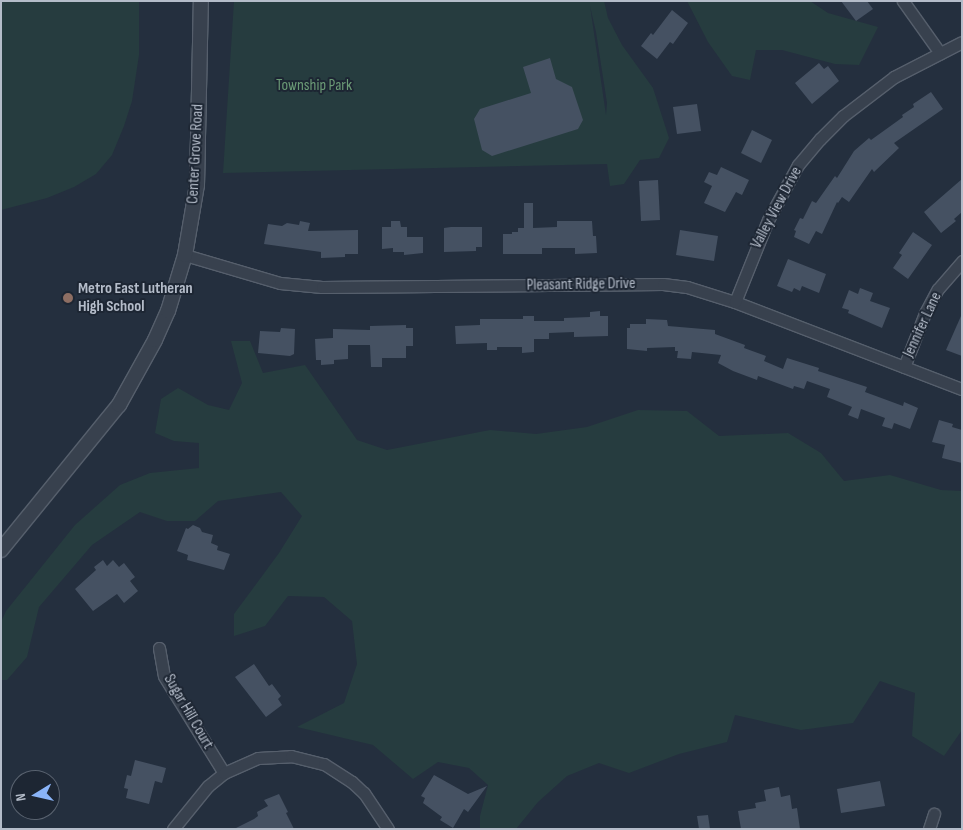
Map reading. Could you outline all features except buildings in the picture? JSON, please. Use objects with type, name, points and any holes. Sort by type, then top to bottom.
[{"type":"street","name":"Center Grove Road","points":[[1,550],[119,405],[155,340],[168,311],[185,255],[197,185],[201,1]]},
{"type":"street","points":[[903,1],[940,53]]},
{"type":"street","name":"Valley View Drive","points":[[735,302],[768,220],[798,165],[843,116],[868,95],[894,77],[962,42]]},
{"type":"street","name":"Pleasant Ridge Drive","points":[[185,255],[280,283],[322,288],[663,284],[687,287],[735,302],[962,389]]},
{"type":"street","name":"Jennifer Lane","points":[[904,367],[925,313],[938,289],[962,261]]},
{"type":"street","name":"Sugar Hill Court","points":[[159,648],[164,676],[224,773]]},
{"type":"street","points":[[174,829],[208,786],[224,773],[241,764],[271,756],[291,756],[317,762],[338,772],[364,794],[388,829]]},
{"type":"street","points":[[929,829],[934,814]]},
{"type":"green space","points":[[1,1],[139,1],[139,55],[132,101],[124,126],[112,155],[96,174],[74,187],[47,198],[1,210]]},
{"type":"green space","name":"Township Park","points":[[234,1],[604,1],[608,18],[622,45],[653,88],[669,138],[659,158],[640,160],[624,184],[610,186],[607,164],[223,173]],"holes":[[[590,6],[607,103],[606,115]]]},
{"type":"green space","points":[[687,1],[810,1],[828,13],[878,27],[859,65],[835,64],[782,50],[756,50],[750,80],[732,76],[708,42]]},
{"type":"green space","points":[[231,341],[250,341],[263,373],[305,365],[357,440],[387,450],[490,430],[536,434],[587,427],[638,410],[687,411],[719,436],[788,433],[821,453],[844,481],[890,475],[941,490],[962,491],[962,730],[944,756],[912,736],[915,693],[880,681],[853,723],[801,730],[735,715],[727,742],[679,754],[629,773],[599,763],[567,776],[538,802],[516,829],[480,829],[480,816],[488,785],[469,768],[438,762],[413,779],[373,745],[297,727],[344,703],[357,664],[352,621],[324,597],[288,596],[265,626],[234,636],[234,614],[279,553],[302,516],[281,492],[218,501],[195,521],[167,521],[140,512],[92,545],[39,607],[27,657],[7,680],[1,680],[1,622],[6,611],[75,525],[120,485],[150,473],[199,468],[199,443],[174,441],[155,433],[161,399],[178,388],[208,405],[229,410],[242,383]]},
{"type":"place","name":"Metro East Lutheran High School","points":[[68,298]]}]
